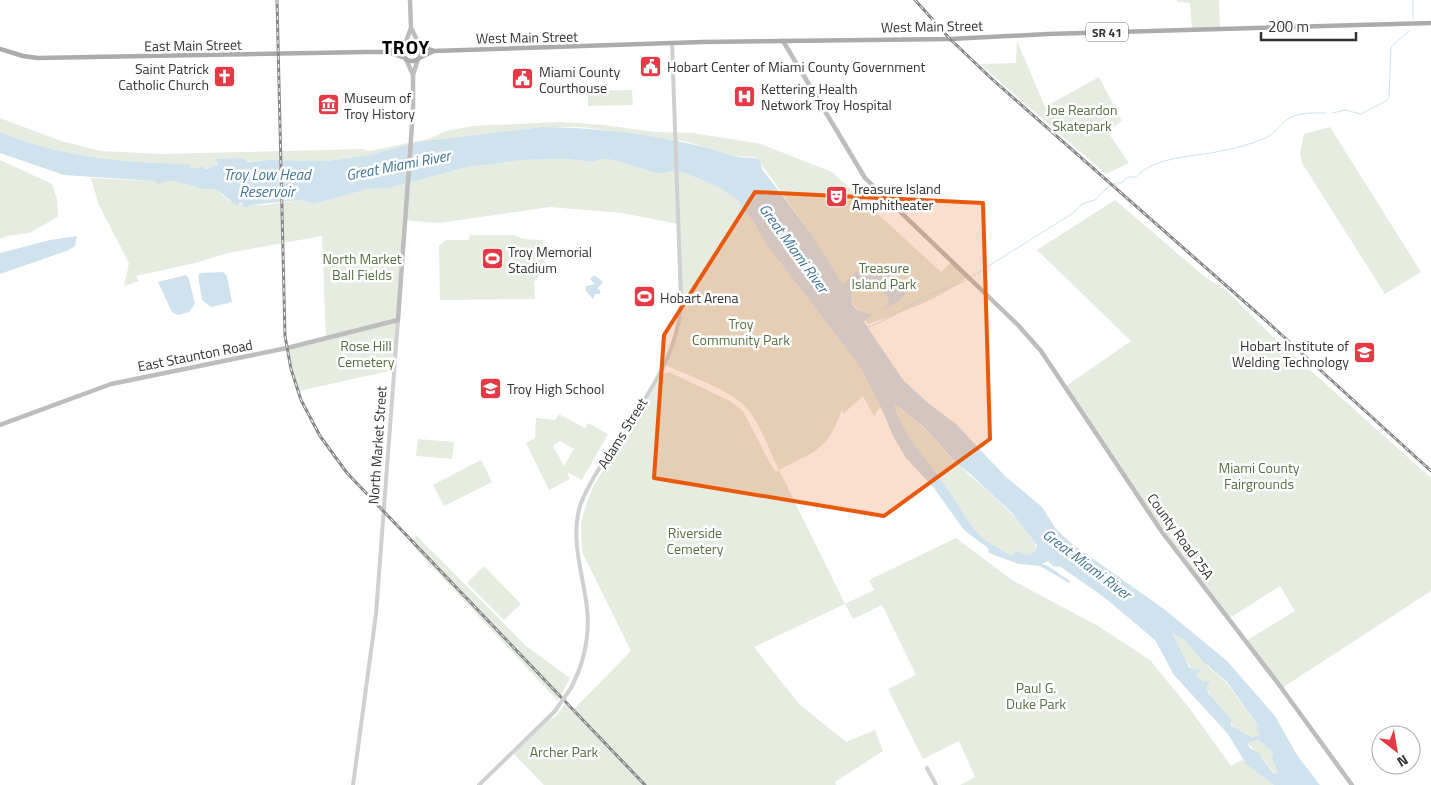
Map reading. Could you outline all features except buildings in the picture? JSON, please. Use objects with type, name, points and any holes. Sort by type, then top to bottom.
[{"type":"main road","points":[[410,0],[411,28],[404,44],[404,59],[413,75]]},
{"type":"main road","name":"West Main Street","points":[[432,50],[672,43],[950,39],[1048,34],[1431,23]]},
{"type":"main road","points":[[411,28],[422,54],[413,75]]},
{"type":"main road","points":[[416,37],[432,50]]},
{"type":"main road","points":[[388,52],[411,41],[432,50]]},
{"type":"main road","name":"County Road 25A","points":[[783,41],[860,172],[1041,351],[1162,532],[1272,675],[1352,785]]},
{"type":"main road","name":"East Main Street","points":[[0,49],[23,56],[38,58],[388,52]]},
{"type":"main road","points":[[388,52],[412,61],[419,59],[432,50]]},
{"type":"main road","name":"North Market Street","points":[[398,320],[411,142],[413,75]]},
{"type":"main road","name":"East Staunton Road","points":[[0,425],[111,384],[287,348],[398,320]]},
{"type":"street","name":"Adams Street","points":[[479,785],[555,712],[571,688],[582,661],[588,631],[587,608],[576,544],[578,514],[588,488],[650,389],[676,335],[681,306],[672,43]]},
{"type":"street","name":"North Market Street","points":[[353,785],[376,614],[398,320]]},
{"type":"street","points":[[927,768],[936,785]]},
{"type":"highlighted area","points":[[755,192],[983,203],[990,439],[884,516],[654,478],[664,335]]},
{"type":"green space","points":[[1177,0],[1219,0],[1220,30],[1192,30],[1190,3],[1177,2]]},
{"type":"green space","name":"Joe Reardon Skatepark","points":[[1017,41],[1045,107],[1099,77],[1122,121],[1107,131],[1129,163],[1106,174],[980,64],[1016,63]]},
{"type":"green space","points":[[632,90],[633,105],[588,106],[588,91]]},
{"type":"green space","name":"Treasure Island Park","points":[[0,118],[61,141],[100,151],[162,154],[363,149],[369,151],[428,139],[446,131],[473,126],[560,122],[604,125],[655,132],[693,133],[761,144],[832,172],[941,272],[952,261],[967,277],[932,299],[868,324],[850,299],[810,232],[756,157],[734,156],[684,141],[582,127],[542,127],[417,142],[369,155],[327,161],[269,160],[218,163],[209,168],[198,169],[191,168],[189,164],[117,160],[69,153],[23,141],[0,132]]},
{"type":"green space","points":[[1330,127],[1421,272],[1385,294],[1302,163],[1300,153],[1304,134]]},
{"type":"green space","points":[[567,159],[592,162],[603,159],[613,160],[660,174],[671,171],[685,173],[720,188],[739,201],[741,207],[754,222],[763,240],[859,365],[880,407],[874,416],[863,396],[843,414],[842,409],[831,434],[819,448],[779,470],[758,426],[743,404],[710,384],[663,364],[670,347],[678,312],[680,278],[678,224],[622,213],[550,207],[439,223],[405,220],[394,370],[299,391],[287,348],[326,339],[322,236],[228,253],[195,263],[136,276],[139,281],[124,286],[129,263],[98,203],[91,178],[155,181],[157,184],[166,181],[177,181],[217,190],[228,200],[238,204],[265,205],[300,200],[314,204],[368,189],[389,188],[467,167],[523,160]]},
{"type":"green space","points":[[0,160],[52,184],[57,199],[58,217],[29,233],[7,236],[0,239]]},
{"type":"green space","name":"Miami County Fairgrounds","points":[[1115,200],[1205,277],[1227,291],[1269,333],[1431,478],[1431,591],[1282,688],[1246,641],[1295,611],[1280,586],[1228,619],[1192,574],[1066,386],[1131,341],[1037,250]]},
{"type":"green space","name":"Troy Memorial Stadium","points":[[470,235],[514,235],[523,239],[543,240],[545,273],[541,273],[534,282],[535,299],[440,300],[439,246],[446,240],[469,240]]},
{"type":"green space","name":"Riverside Cemetery","points":[[669,372],[730,401],[743,411],[772,467],[776,472],[779,470],[845,604],[754,647],[799,704],[846,742],[875,730],[883,751],[835,782],[836,785],[544,785],[513,753],[549,719],[555,717],[565,704],[608,746],[573,710],[631,651],[582,552],[581,522],[594,485],[663,374]]},
{"type":"green space","points":[[896,405],[923,427],[953,460],[1016,518],[1034,541],[1036,550],[1027,555],[1017,551],[1011,556],[976,531],[910,439],[899,418]]},
{"type":"green space","points":[[559,414],[585,428],[588,423],[608,434],[582,480],[567,472],[570,479],[549,490],[526,443],[535,438],[536,418],[555,420]],"holes":[[[560,441],[574,449],[564,466],[553,446]]]},
{"type":"green space","points":[[418,439],[454,442],[452,459],[416,456]]},
{"type":"green space","points":[[481,460],[492,482],[444,506],[433,485]]},
{"type":"green space","points":[[416,535],[526,646],[570,678],[558,701],[411,544]]},
{"type":"green space","name":"Paul G. Duke Park","points":[[956,538],[1012,580],[1098,626],[1150,660],[1190,709],[1231,766],[1242,760],[1274,785],[960,785],[975,777],[959,741],[923,759],[888,689],[916,675],[882,605],[853,619],[845,604],[874,590],[869,580]]},
{"type":"green space","points":[[484,566],[521,604],[504,620],[467,583]]},
{"type":"green space","points":[[1173,632],[1185,640],[1206,664],[1210,664],[1208,667],[1226,682],[1259,727],[1256,727],[1260,735],[1250,737],[1232,725],[1227,715],[1214,701],[1208,691],[1207,686],[1211,681],[1203,683],[1194,672],[1180,652]]},
{"type":"green space","points":[[1259,740],[1273,752],[1272,757],[1278,772],[1277,774],[1247,743]]},
{"type":"water","points":[[542,127],[591,129],[664,138],[737,157],[760,160],[762,169],[810,232],[843,285],[855,272],[862,272],[862,267],[865,266],[867,273],[891,272],[900,286],[908,289],[897,302],[881,311],[889,302],[879,288],[869,285],[851,294],[851,301],[859,311],[872,314],[877,312],[864,322],[903,380],[928,403],[956,424],[1005,476],[1042,507],[1056,529],[1072,544],[1164,609],[1227,661],[1275,716],[1297,755],[1320,785],[1274,785],[1246,764],[1228,734],[1174,675],[1155,640],[1105,598],[1061,567],[1053,566],[1048,561],[1042,564],[1070,581],[1069,583],[1040,566],[1019,564],[989,553],[988,548],[964,530],[934,488],[906,458],[893,436],[859,365],[763,240],[754,222],[741,207],[739,201],[720,188],[685,173],[671,171],[660,174],[613,160],[603,159],[592,162],[567,159],[523,160],[467,167],[389,188],[368,189],[314,204],[300,200],[250,205],[245,208],[242,203],[239,203],[239,206],[213,189],[204,189],[174,181],[163,182],[158,185],[155,181],[64,175],[0,153],[0,132],[23,141],[70,153],[117,160],[190,164],[191,168],[199,168],[201,166],[206,169],[218,164],[216,159],[242,158],[248,162],[269,160],[327,161],[369,155],[417,142]],"holes":[[[896,405],[924,427],[958,465],[1012,513],[1037,546],[1036,550],[1028,555],[1017,551],[1011,556],[976,531],[910,438],[895,407]],[[1172,633],[1185,640],[1206,665],[1210,664],[1208,666],[1227,682],[1259,727],[1255,727],[1260,735],[1251,737],[1231,725],[1231,719],[1208,693],[1207,686],[1211,681],[1203,682],[1196,675],[1200,671],[1199,668],[1195,670],[1189,667]],[[1259,740],[1273,752],[1272,759],[1278,772],[1277,774],[1273,773],[1258,752],[1250,748],[1247,743]]]},
{"type":"water","points":[[77,236],[75,246],[69,250],[0,274],[0,253],[50,240]]},
{"type":"water","points":[[223,272],[227,276],[232,302],[211,307],[202,300],[198,275],[201,273]]},
{"type":"water","points":[[186,275],[189,279],[195,304],[189,312],[178,315],[172,312],[158,282]]},
{"type":"water","points":[[594,275],[603,282],[597,289],[600,290],[600,294],[595,294],[593,299],[585,290],[586,286],[595,284],[590,279]]},
{"type":"waterway","points":[[1413,0],[1413,19]]},
{"type":"waterway","points":[[1333,113],[1345,110],[1361,114],[1386,101],[1389,97],[1391,47],[1409,31]]},
{"type":"waterway","points":[[971,277],[1073,213],[1082,204],[1095,200],[1115,183],[1121,183],[1128,177],[1136,177],[1144,170],[1164,161],[1221,151],[1260,140],[1274,132],[1285,121],[1294,116],[1326,113]]},
{"type":"waterway","points":[[866,328],[890,317],[928,295],[968,279]]},
{"type":"railway","points":[[277,0],[285,336],[291,369],[301,400],[320,436],[347,473],[645,785]]},
{"type":"railway","points":[[915,0],[950,39],[993,80],[1273,327],[1431,471]]},
{"type":"place","name":"Hobart Center of Miami County Government","points":[[651,66]]},
{"type":"place","name":"Saint Patrick Catholic Church","points":[[225,76]]},
{"type":"place","name":"Miami County Courthouse","points":[[523,79]]},
{"type":"place","name":"Kettering Health Network Troy Hospital","points":[[745,96]]},
{"type":"place","name":"Museum of Troy History","points":[[328,105]]},
{"type":"place","name":"Treasure Island Amphitheater","points":[[836,196]]},
{"type":"place","name":"Troy Memorial Stadium","points":[[492,259]]},
{"type":"place","name":"Hobart Arena","points":[[644,297]]},
{"type":"place","name":"Hobart Institute of Welding Technology","points":[[1365,353]]},
{"type":"place","name":"Troy High School","points":[[491,388]]},
{"type":"district","name":"TROY","points":[[406,46]]},
{"type":"water label","name":"Great Miami River","points":[[398,165]]},
{"type":"water label","name":"Troy Low Head Reservoir","points":[[267,182]]},
{"type":"water label","name":"Great Miami River","points":[[794,248]]},
{"type":"water label","name":"Great Miami River","points":[[1087,564]]},
{"type":"park label","name":"North Market Ball Fields","points":[[362,266]]},
{"type":"park label","name":"Troy Community Park","points":[[741,332]]},
{"type":"park label","name":"Rose Hill Cemetery","points":[[366,354]]},
{"type":"park label","name":"Archer Park","points":[[564,751]]}]
